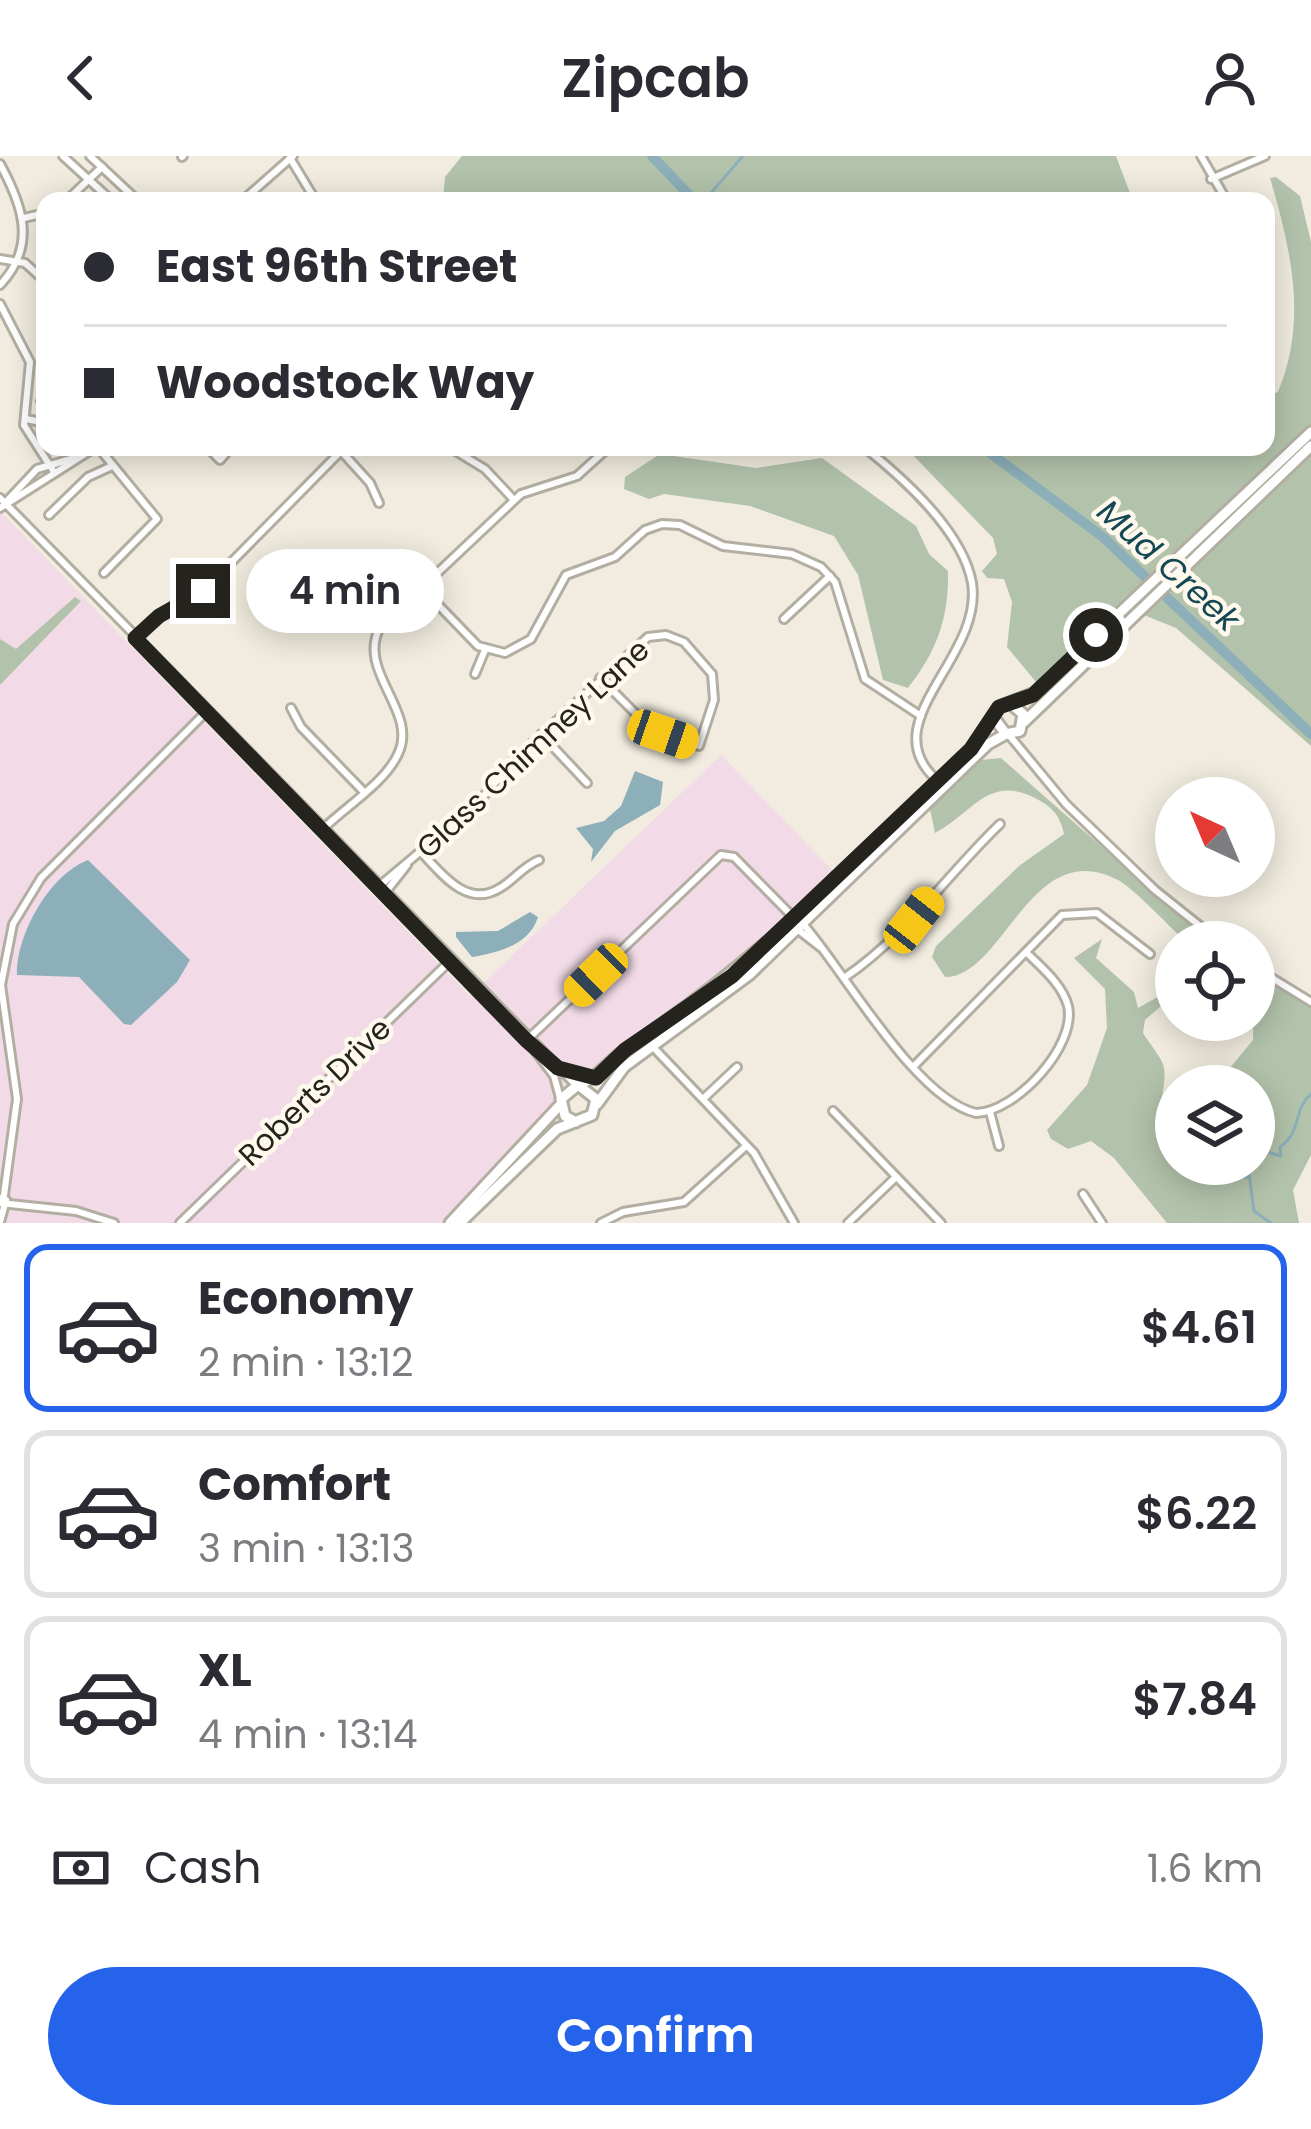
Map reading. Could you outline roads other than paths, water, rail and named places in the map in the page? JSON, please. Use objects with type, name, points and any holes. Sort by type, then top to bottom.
[{"type":"main road","points":[[1169,573],[1311,432]]},
{"type":"main road","points":[[460,1223],[557,1129],[592,1115],[617,1073],[741,982],[933,782],[976,744],[994,715],[1033,695],[1311,446]]},
{"type":"main road","points":[[450,1223],[577,1085],[596,1078],[625,1050],[798,924],[909,824],[989,742],[1023,726],[1138,602]]},
{"type":"main road","points":[[1010,703],[1023,726]]},
{"type":"main road","points":[[994,715],[1007,735]]},
{"type":"main road","points":[[909,824],[939,789],[933,782]]},
{"type":"main road","points":[[558,1068],[596,1078]]},
{"type":"main road","points":[[577,1085],[590,1089],[597,1105]]},
{"type":"main road","points":[[560,1102],[576,1122]]},
{"type":"street","points":[[63,156],[101,192]]},
{"type":"street","points":[[90,156],[128,192]]},
{"type":"street","points":[[1201,156],[1220,192]]},
{"type":"street","points":[[1211,179],[1265,156]]},
{"type":"street","points":[[252,192],[290,157],[311,192]]},
{"type":"street","points":[[0,164],[24,218],[18,260],[0,285]]},
{"type":"street","points":[[76,192],[102,167]]},
{"type":"street","points":[[24,218],[36,215]]},
{"type":"street","points":[[0,259],[18,260],[36,272]]},
{"type":"street","points":[[33,269],[36,266]]},
{"type":"street","points":[[0,304],[31,362],[26,429],[36,441]]},
{"type":"street","points":[[26,419],[36,424]]},
{"type":"street","points":[[46,456],[54,472]]},
{"type":"street","points":[[2,503],[26,478],[72,456]]},
{"type":"street","points":[[2,503],[78,456]]},
{"type":"street","points":[[104,456],[157,519],[104,573]]},
{"type":"street","points":[[135,638],[159,616],[200,595],[336,456]]},
{"type":"street","points":[[349,456],[380,503]]},
{"type":"street","points":[[463,456],[485,469],[514,500]]},
{"type":"street","points":[[323,829],[395,761],[403,735],[372,645],[380,627],[514,500],[536,486],[578,476],[599,456]]},
{"type":"street","points":[[873,456],[953,539],[971,581],[965,634],[920,716],[914,751],[933,782]]},
{"type":"street","points":[[49,514],[88,477],[112,466]]},
{"type":"street","points":[[2,503],[526,1040],[577,1085]]},
{"type":"street","points":[[421,587],[485,650],[505,652],[526,645],[561,580],[615,557],[645,530],[662,524],[684,527],[723,546],[783,550],[830,576],[839,590],[860,672],[878,692],[920,716]]},
{"type":"street","points":[[784,619],[830,576]]},
{"type":"street","name":"Glass Chimney Lane","points":[[381,890],[477,805],[542,734],[600,678],[648,638],[666,635],[684,642],[707,665],[714,681],[699,746],[651,729],[600,678]]},
{"type":"street","points":[[475,674],[485,650]]},
{"type":"street","points":[[291,708],[301,727],[363,791]]},
{"type":"street","points":[[0,1222],[17,1099],[2,985],[13,924],[41,878],[207,712]]},
{"type":"street","points":[[1023,726],[1031,761]]},
{"type":"street","points":[[542,734],[587,783]]},
{"type":"street","points":[[1007,735],[1146,881],[1195,921]]},
{"type":"street","points":[[844,978],[899,936],[954,868],[1000,824]]},
{"type":"street","points":[[421,852],[454,886],[473,894],[496,891],[539,860]]},
{"type":"street","points":[[526,1040],[721,855],[734,857],[820,947],[868,1016],[915,1065],[960,1108],[990,1112],[1055,1054],[1067,1033],[1063,993],[1027,953]]},
{"type":"street","points":[[915,1065],[1059,917],[1087,910],[1107,918],[1150,954]]},
{"type":"street","name":"Roberts Drive","points":[[180,1223],[450,961]]},
{"type":"street","points":[[1275,981],[1311,1002]]},
{"type":"street","points":[[526,1040],[555,1078],[560,1102]]},
{"type":"street","points":[[652,1046],[747,1145],[794,1223]]},
{"type":"street","points":[[704,1099],[737,1066]]},
{"type":"street","points":[[833,1111],[941,1223]]},
{"type":"street","points":[[990,1112],[999,1146]]},
{"type":"street","points":[[601,1223],[623,1212],[684,1202],[747,1145]]},
{"type":"street","points":[[848,1223],[896,1177]]},
{"type":"street","points":[[1083,1194],[1102,1223]]},
{"type":"street","points":[[2,1201],[76,1211],[114,1223]]},
{"type":"water","points":[[635,771],[663,782],[660,805],[615,831],[591,862],[593,849],[576,828],[604,821],[621,806]]},
{"type":"water","points":[[88,860],[190,960],[177,982],[131,1025],[124,1024],[79,977],[17,975],[22,942],[38,908],[60,879]]},
{"type":"water","points":[[530,912],[538,917],[534,927],[502,950],[472,957],[456,937],[456,932],[498,931]]},
{"type":"waterway","name":"Mud Creek","points":[[652,156],[686,192]]},
{"type":"waterway","points":[[712,192],[743,156]]},
{"type":"waterway","name":"Mud Creek","points":[[994,456],[1103,537],[1311,734]]},
{"type":"waterway","points":[[1275,1154],[1281,1156],[1280,1147],[1292,1134],[1311,1094]]},
{"type":"waterway","points":[[1250,1185],[1254,1211],[1271,1223]]}]
